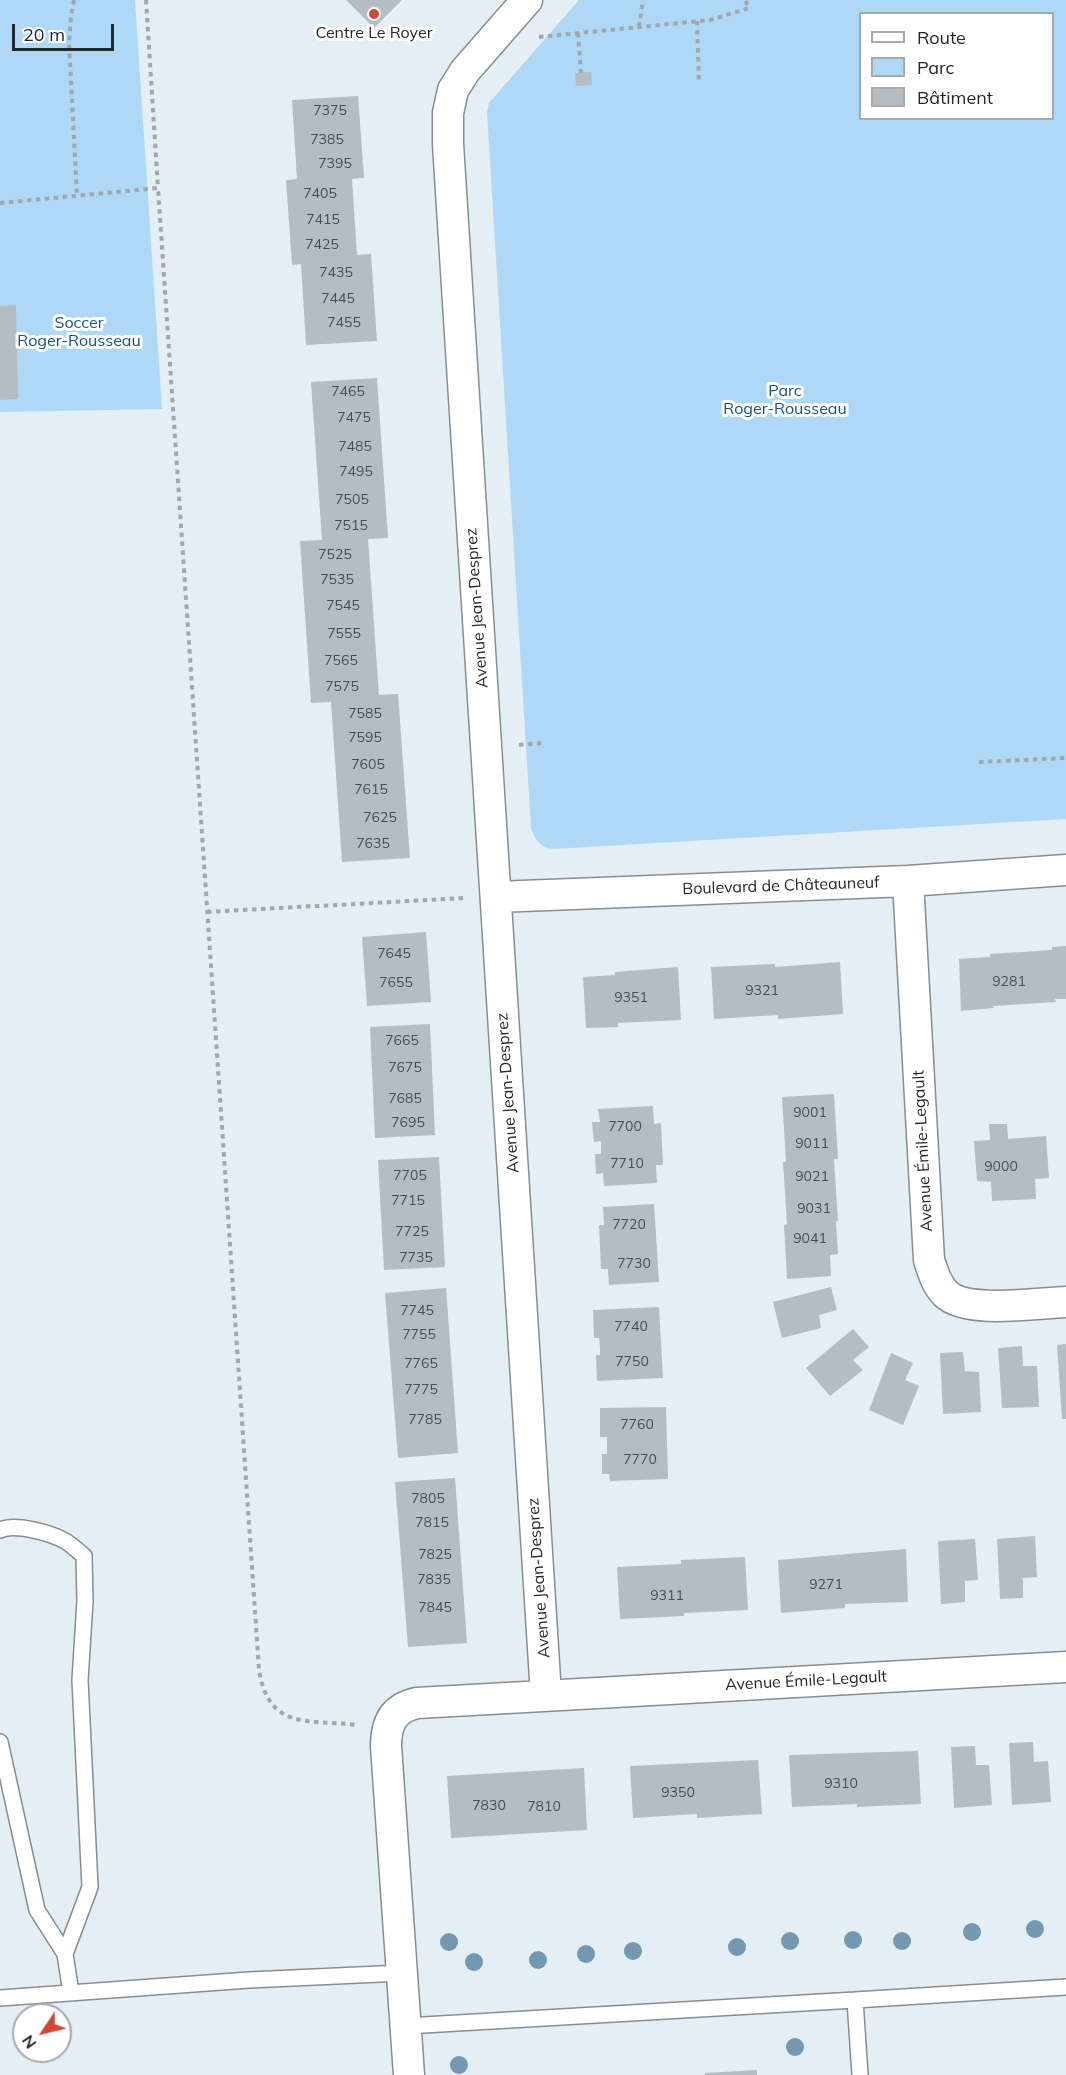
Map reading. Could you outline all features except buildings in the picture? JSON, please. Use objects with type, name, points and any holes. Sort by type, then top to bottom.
[{"type":"street","name":"Avenue Jean-Desprez","points":[[526,0],[465,71],[453,90],[448,113],[448,144],[546,1695]]},
{"type":"street","name":"Boulevard de Châteauneuf","points":[[496,897],[908,881],[1066,870]]},
{"type":"street","name":"Avenue Émile-Legault","points":[[908,881],[929,1260],[935,1279],[946,1294],[964,1304],[985,1306],[1066,1302]]},
{"type":"street","name":"Avenue Émile-Legault","points":[[546,1695],[1066,1667]]},
{"type":"street","points":[[410,2075],[386,1746],[390,1719],[402,1709],[417,1703],[546,1695]]},
{"type":"lane","points":[[0,1530],[7,1527],[39,1531],[65,1541],[84,1556],[85,1601],[80,1680],[90,1887],[65,1954]]},
{"type":"lane","points":[[0,1742],[37,1910],[65,1954],[71,1993]]},
{"type":"lane","points":[[0,1998],[249,1980],[402,1973]]},
{"type":"lane","points":[[406,2026],[1066,1987]]},
{"type":"lane","points":[[855,2000],[860,2075]]},
{"type":"path","points":[[74,0],[70,16],[69,43],[77,196]]},
{"type":"path","points":[[146,0],[259,1670],[262,1687],[269,1702],[278,1712],[289,1718],[350,1724]]},
{"type":"path","points":[[639,27],[643,0]]},
{"type":"path","points":[[490,41],[710,20],[749,8],[745,0]]},
{"type":"path","points":[[697,21],[699,84]]},
{"type":"path","points":[[578,33],[581,73]]},
{"type":"path","points":[[0,203],[158,188]]},
{"type":"path","points":[[979,762],[1066,758]]},
{"type":"path","points":[[207,912],[466,898]]},
{"type":"green space","name":"Soccer Roger-Rousseau","points":[[0,0],[135,0],[162,409],[0,412]]},
{"type":"green space","name":"Parc Roger-Rousseau","points":[[579,0],[1066,0],[1066,819],[553,849],[541,845],[536,839],[531,828],[487,112],[489,103]]},
{"type":"place","name":"Centre Le Royer","points":[[374,14]]}]
